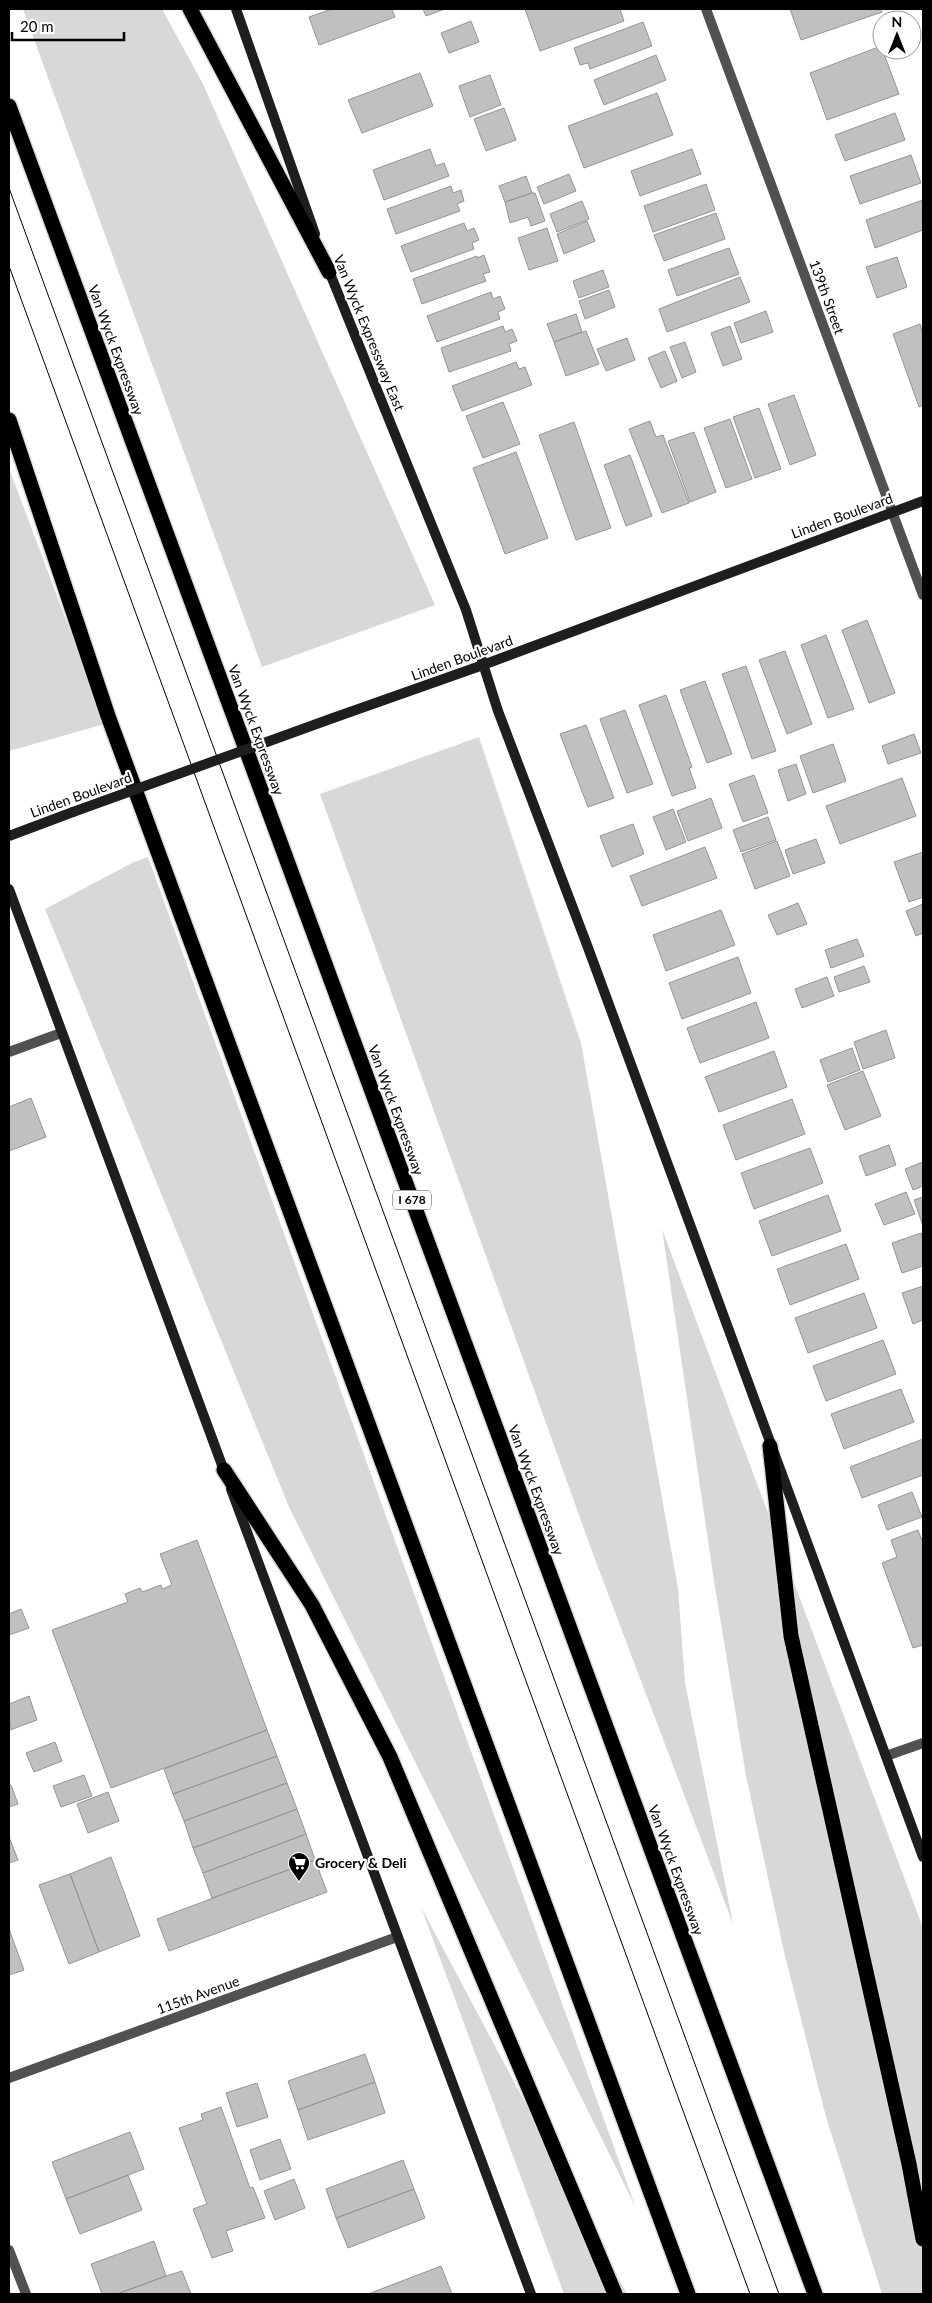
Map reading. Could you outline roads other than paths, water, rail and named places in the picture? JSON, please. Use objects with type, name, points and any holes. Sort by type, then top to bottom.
[{"type":"highway","points":[[190,9],[329,272]]},
{"type":"highway","name":"Van Wyck Expressway","points":[[9,106],[815,2294]]},
{"type":"highway","points":[[9,420],[108,716],[688,2294]]},
{"type":"highway","points":[[770,1446],[791,1636],[909,2164],[923,2239]]},
{"type":"highway","points":[[224,1470],[312,1605],[390,1757],[615,2294]]},
{"type":"main road","name":"Van Wyck Expressway East","points":[[236,9],[329,272],[466,610],[483,665]]},
{"type":"main road","name":"Linden Boulevard","points":[[9,836],[483,665],[923,501]]},
{"type":"main road","points":[[483,665],[498,711],[590,954],[770,1446],[923,1856]]},
{"type":"main road","points":[[9,890],[531,2294]]},
{"type":"street","name":"139th Street","points":[[706,9],[923,595]]},
{"type":"street","points":[[9,1052],[61,1033]]},
{"type":"street","points":[[886,1756],[923,1742]]},
{"type":"street","name":"115th Avenue","points":[[9,2078],[397,1937]]},
{"type":"street","points":[[9,2250],[26,2294]]},
{"type":"tram line","points":[[9,188],[779,2294]]},
{"type":"tram line","points":[[9,266],[750,2294]]},
{"type":"place","name":"Grocery & Deli","points":[[299,1882]]}]
